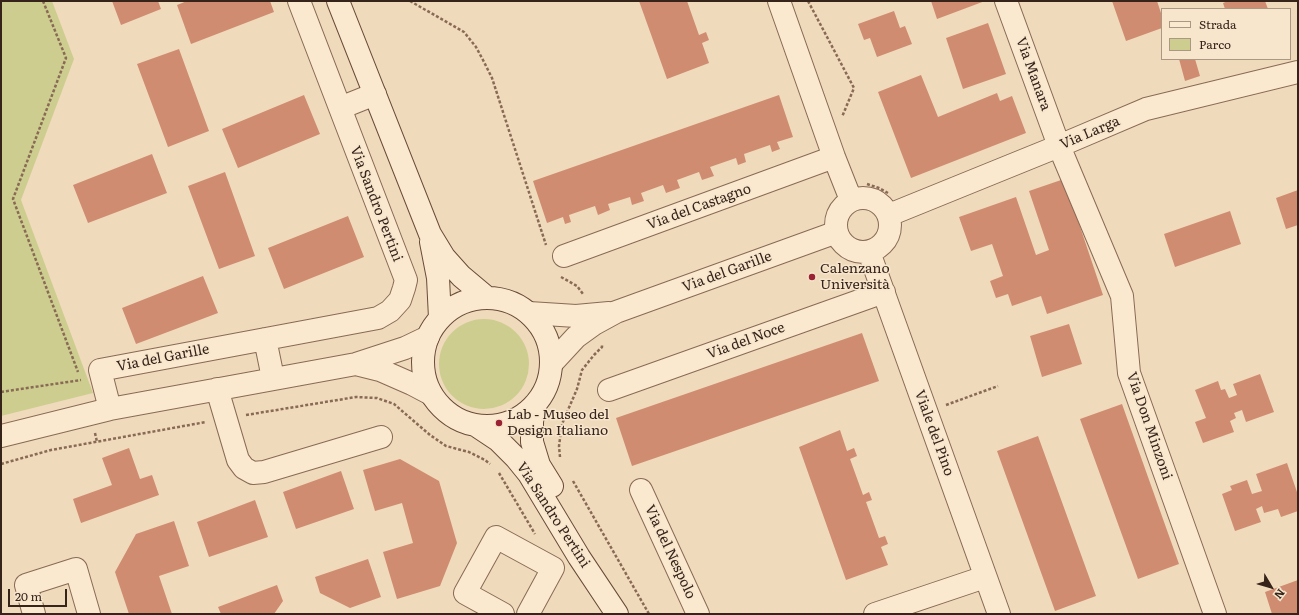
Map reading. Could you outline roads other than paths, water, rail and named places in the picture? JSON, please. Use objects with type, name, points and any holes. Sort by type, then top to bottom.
[{"type":"street","name":"Via Sandro Pertini","points":[[299,1],[406,280],[400,300]]},
{"type":"street","points":[[338,1],[430,234],[444,257],[461,276],[486,297]]},
{"type":"street","points":[[779,1],[834,157],[851,200]]},
{"type":"street","name":"Via Manara","points":[[1006,1],[1059,146]]},
{"type":"street","name":"Via Larga","points":[[889,215],[1146,109],[1298,72]]},
{"type":"street","points":[[340,108],[375,94]]},
{"type":"street","name":"Via Don Minzoni","points":[[1059,146],[1122,296],[1129,373],[1215,614]]},
{"type":"street","name":"Via del Castagno","points":[[556,260],[834,157]]},
{"type":"street","points":[[867,197],[878,201],[889,215],[891,226],[889,234],[882,245],[869,252],[861,252],[849,248],[843,243],[837,232],[836,222],[839,213],[851,200],[867,197]]},
{"type":"street","name":"Via del Garille","points":[[551,364],[576,337],[594,324],[616,312],[837,232]]},
{"type":"street","points":[[430,234],[438,278],[440,318]]},
{"type":"street","name":"Viale del Pino","points":[[869,252],[999,614]]},
{"type":"street","name":"Via del Noce","points":[[609,390],[884,292]]},
{"type":"street","name":"Via Sandro Pertini","points":[[486,297],[502,299],[517,305],[529,313],[539,324],[546,336],[550,350],[551,364],[547,385],[536,404],[532,421],[532,442],[537,461],[590,550],[619,614],[579,557],[529,474],[498,440],[477,426],[459,420],[443,409],[431,394],[423,366],[428,337],[440,318],[461,303],[486,297]]},
{"type":"street","name":"Via del Garille","points":[[110,409],[100,370],[378,318],[390,311],[400,300]]},
{"type":"street","name":"Via del Garille","points":[[529,313],[576,316],[616,312]]},
{"type":"street","points":[[1,436],[110,409],[356,364],[404,348],[428,337]]},
{"type":"street","points":[[265,339],[273,378]]},
{"type":"street","points":[[356,364],[380,370],[431,394]]},
{"type":"street","points":[[217,389],[238,460],[244,468],[254,473],[264,472],[381,437]]},
{"type":"street","name":"Via Sandro Pertini","points":[[477,426],[499,425],[519,417],[536,404]]},
{"type":"street","name":"Via del Nespolo","points":[[641,490],[698,614]]},
{"type":"street","points":[[503,614],[465,593],[496,537],[553,568],[528,614]]},
{"type":"street","points":[[34,614],[26,585],[76,569],[89,614]]},
{"type":"street","points":[[875,614],[985,577]]},
{"type":"place","name":"Calenzano Università","points":[[812,277]]},
{"type":"place","name":"Lab - Museo del Design Italiano","points":[[499,423]]}]
